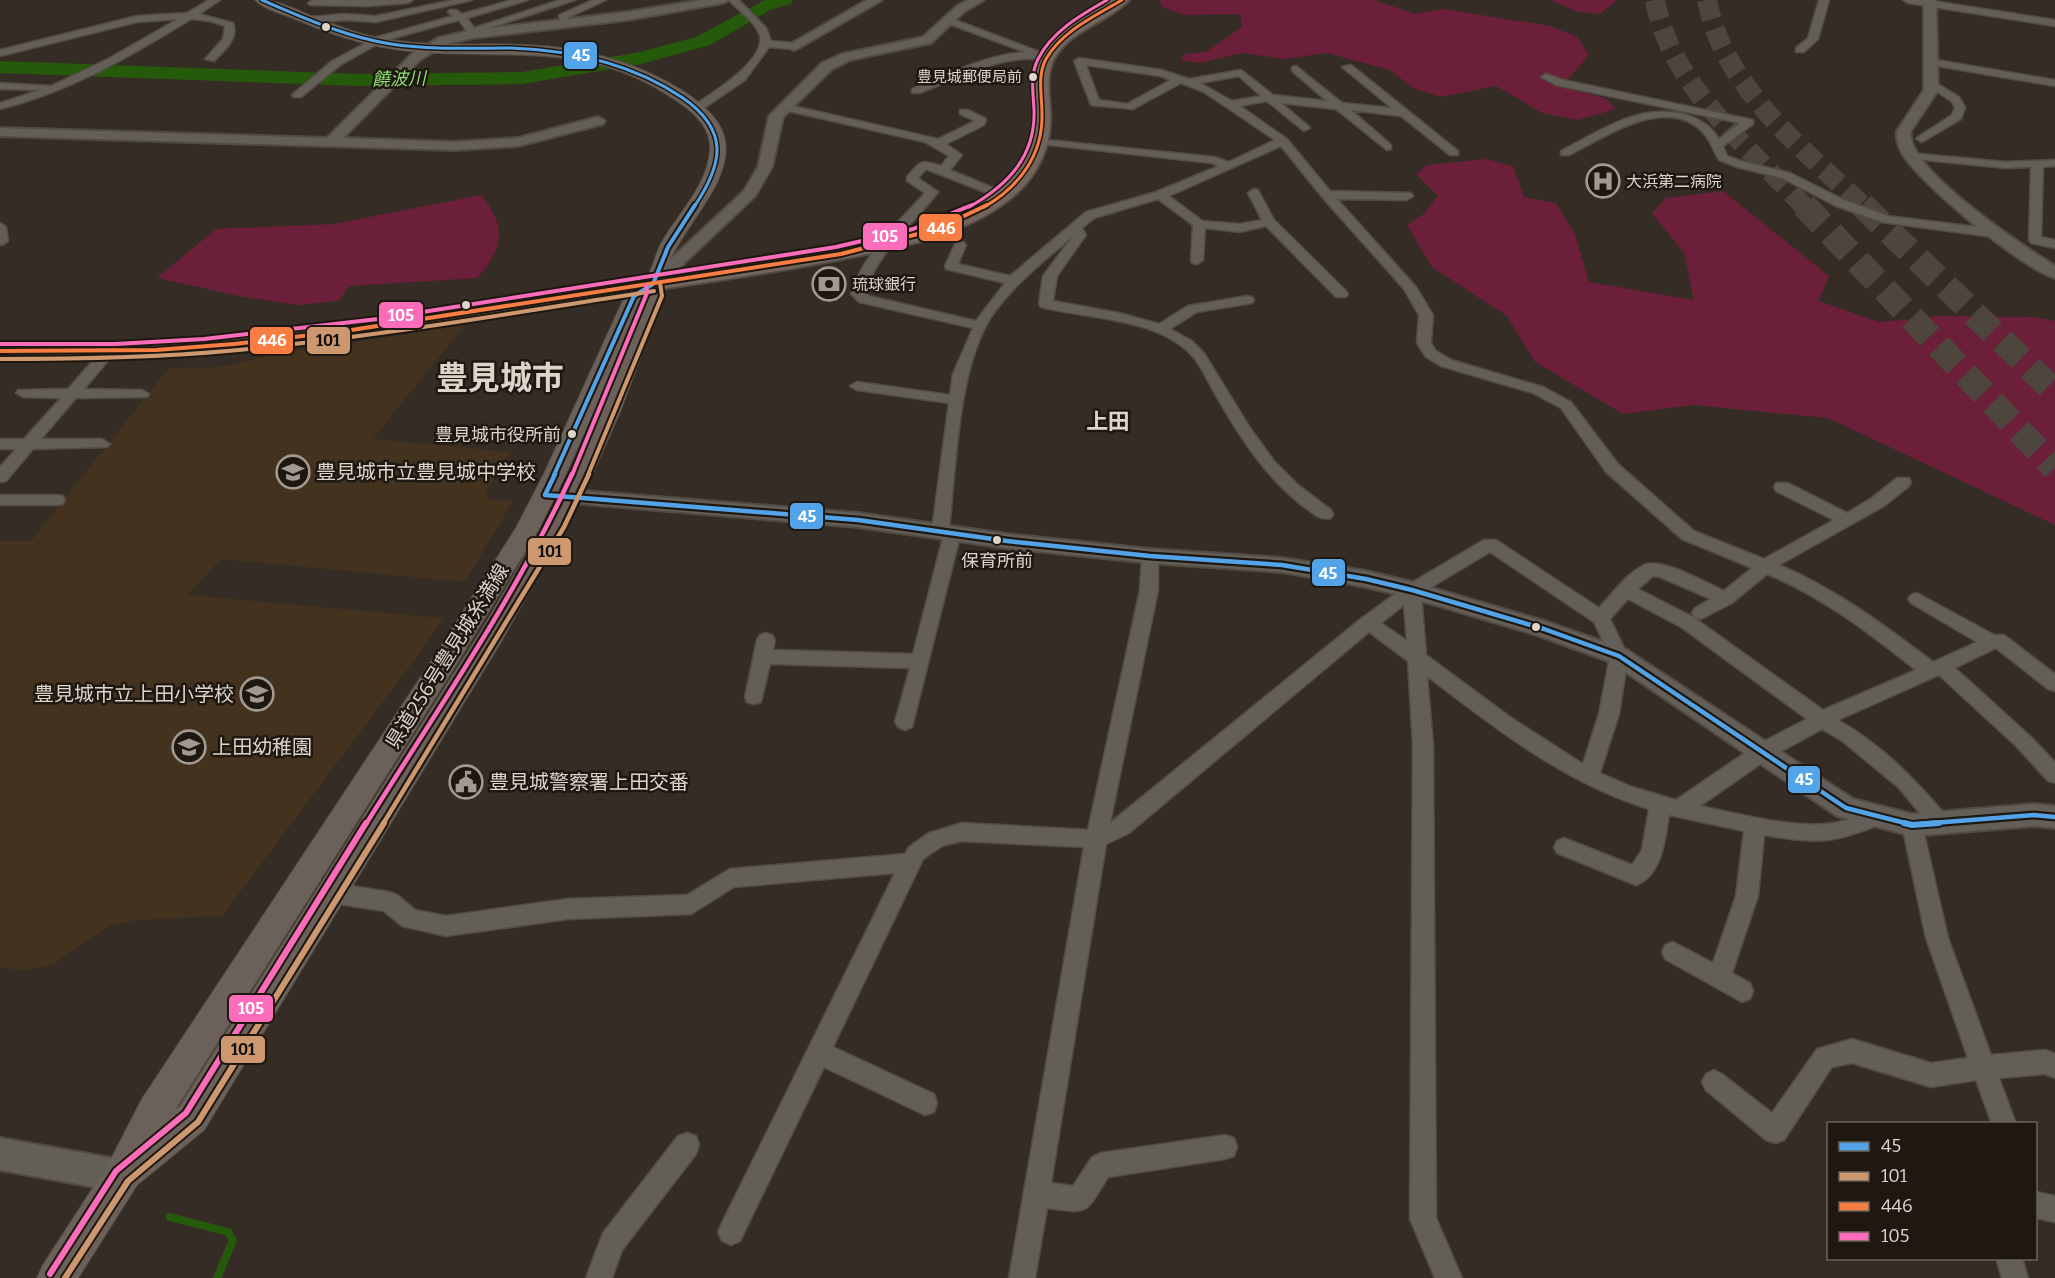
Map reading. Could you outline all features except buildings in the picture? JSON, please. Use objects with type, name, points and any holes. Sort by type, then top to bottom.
[{"type":"main road","points":[[262,0],[316,19],[337,32],[375,41],[429,48],[549,53],[625,71],[656,82],[697,108]]},
{"type":"main road","points":[[0,351],[178,349],[265,340],[797,262],[890,243],[959,221],[1004,195],[1027,172],[1041,141],[1042,55],[1075,29],[1122,0]]},
{"type":"main road","name":"県道256号豊見城糸満線","points":[[122,1176],[192,1118],[493,633],[558,496],[604,421],[651,303],[654,294],[653,284],[680,228],[707,185],[715,165],[718,148],[716,137],[710,124],[697,108]]},
{"type":"main road","name":"県道256号豊見城糸満線","points":[[56,1278],[122,1176],[154,1111],[447,658],[527,529],[558,496]]},
{"type":"street","points":[[0,106],[54,88],[119,57],[215,0]]},
{"type":"street","points":[[408,0],[368,3],[315,2],[316,19],[376,19],[467,0]]},
{"type":"street","points":[[433,0],[462,18],[473,34]]},
{"type":"street","points":[[298,94],[335,64],[375,41],[523,0]]},
{"type":"street","points":[[473,34],[480,27],[570,0]]},
{"type":"street","points":[[564,22],[562,17],[602,0]]},
{"type":"street","points":[[331,142],[406,67],[429,48],[447,40],[473,34],[692,7],[723,0]]},
{"type":"street","points":[[765,44],[793,46],[876,0]]},
{"type":"street","points":[[653,284],[709,234],[756,185],[768,158],[774,124],[784,107],[827,66],[855,55],[921,42],[936,34],[961,7],[978,0]]},
{"type":"street","points":[[1800,50],[1813,39],[1824,0]]},
{"type":"street","points":[[1911,0],[2055,23]]},
{"type":"street","points":[[697,108],[741,78],[757,59],[765,44],[763,30],[736,1]]},
{"type":"street","points":[[1930,2],[1930,62],[1933,84],[1908,125],[1903,138],[1909,156],[1920,169],[1993,233],[2055,273]]},
{"type":"street","points":[[0,53],[137,19],[216,19],[230,25],[231,32],[226,43],[210,59]]},
{"type":"street","points":[[947,20],[1035,50],[1042,55]]},
{"type":"street","points":[[916,91],[978,67],[1042,55]]},
{"type":"street","points":[[1304,128],[1241,73],[1184,80],[1129,107],[1095,104],[1079,61],[1162,73],[1184,80],[1208,90],[1231,104],[1283,141],[1414,296],[1426,315],[1424,343],[1431,354],[1446,363],[1538,390],[1566,405],[1612,468],[1688,536],[1796,579],[1857,614],[1936,668],[2024,742],[2055,776]]},
{"type":"street","points":[[1930,62],[2055,83]]},
{"type":"street","points":[[1347,67],[1454,153]]},
{"type":"street","points":[[1296,69],[1388,147]]},
{"type":"street","points":[[1546,77],[1560,83],[1749,122],[1716,146]]},
{"type":"street","points":[[1922,139],[1957,117],[1960,107],[1955,99],[1933,84]]},
{"type":"street","points":[[0,86],[54,88]]},
{"type":"street","points":[[1605,87],[1648,101]]},
{"type":"street","points":[[1231,104],[1269,98],[1406,113]]},
{"type":"street","points":[[784,107],[928,139],[956,155],[944,170]]},
{"type":"street","points":[[937,144],[980,123],[981,120],[964,112]]},
{"type":"street","points":[[1565,153],[1640,117],[1655,114],[1692,120],[1701,124],[1711,134],[1723,158],[1741,165],[1786,175],[1840,203],[1886,219],[1993,233]]},
{"type":"street","points":[[0,132],[455,146],[496,144],[539,137],[598,121]]},
{"type":"street","points":[[1041,141],[1214,160],[1229,166]]},
{"type":"street","points":[[905,722],[947,531],[960,374],[981,326],[996,301],[1013,281],[1090,215],[1160,195],[1283,141]]},
{"type":"street","points":[[1909,156],[2006,165],[2055,163]]},
{"type":"street","points":[[981,326],[864,299],[858,294],[858,285],[932,192],[910,179],[924,164],[1004,195]]},
{"type":"street","points":[[2037,164],[2035,240],[2055,244]]},
{"type":"street","points":[[1254,193],[1269,222],[1341,294]]},
{"type":"street","points":[[1160,195],[1199,224],[1239,228],[1269,222]]},
{"type":"street","points":[[1327,195],[1407,196]]},
{"type":"street","points":[[1197,260],[1199,224]]},
{"type":"street","points":[[1075,226],[1080,236],[1050,276],[1047,304],[1130,321],[1160,330],[1188,345],[1209,369],[1224,399],[1274,471],[1296,492],[1325,514]]},
{"type":"street","points":[[0,227],[2,241]]},
{"type":"street","points":[[680,228],[680,234],[686,238],[698,238],[709,234]]},
{"type":"street","points":[[960,245],[951,266],[1013,281]]},
{"type":"street","points":[[1160,330],[1192,309],[1247,300]]},
{"type":"street","points":[[0,477],[109,351]]},
{"type":"street","points":[[857,386],[957,400]]},
{"type":"street","points":[[22,393],[142,394]]},
{"type":"street","points":[[0,444],[102,444]]},
{"type":"street","points":[[1701,613],[1726,599],[1766,566],[1878,502],[1903,482]]},
{"type":"street","points":[[1782,487],[1848,520]]},
{"type":"street","points":[[558,496],[858,520],[1007,541],[1150,556],[1282,565],[1326,571],[1412,590],[1545,629],[1619,656],[1846,808],[1912,825],[2034,816],[2055,817]]},
{"type":"street","points":[[0,500],[57,500]]},
{"type":"street","points":[[731,1232],[916,853],[936,839],[962,832],[1096,839],[1122,827],[1368,623],[1412,590],[1490,544],[1601,618],[1619,656],[1610,714],[1589,776]]},
{"type":"street","points":[[1022,1278],[1096,839],[1149,591],[1150,556]]},
{"type":"street","points":[[1601,618],[1626,590],[1649,570],[1663,571],[1726,599]]},
{"type":"street","points":[[1412,590],[1423,744],[1423,1219],[1449,1278]]},
{"type":"street","points":[[1626,590],[1687,622],[1822,720],[1848,735],[1905,781],[1940,823]]},
{"type":"street","points":[[1917,599],[1992,642]]},
{"type":"street","points":[[1368,623],[1416,655],[1532,742],[1589,776],[1669,807],[1755,825],[1798,830],[1840,831],[1878,816]]},
{"type":"street","points":[[1564,848],[1636,876],[1652,853],[1669,807],[1762,752],[1822,720],[1992,642],[1998,640],[2055,684]]},
{"type":"street","points":[[754,697],[765,649],[920,661]]},
{"type":"street","points":[[1719,978],[1747,896],[1755,825]]},
{"type":"street","points":[[1912,825],[1937,938],[2003,1122]]},
{"type":"street","points":[[333,893],[389,902],[411,919],[446,926],[568,909],[691,904],[730,878],[866,868],[911,862]]},
{"type":"street","points":[[1673,952],[1742,991]]},
{"type":"street","points":[[1714,1082],[1775,1131],[1825,1057],[1852,1051],[1931,1074],[2046,1062],[2055,1066]]},
{"type":"street","points":[[819,1052],[925,1103]]},
{"type":"street","points":[[599,1278],[612,1242],[687,1145]]},
{"type":"street","points":[[1037,1194],[1079,1200],[1101,1166],[1225,1147]]},
{"type":"street","points":[[0,1154],[122,1176]]},
{"type":"street","points":[[2037,1205],[2055,1209]]},
{"type":"street","points":[[2010,1260],[2015,1278]]},
{"type":"shaded area","points":[[1160,0],[1374,0],[1415,14],[1444,9],[1550,26],[1577,37],[1589,55],[1561,87],[1605,98],[1616,109],[1578,120],[1542,113],[1496,86],[1441,97],[1413,88],[1390,70],[1327,53],[1283,59],[1243,53],[1199,63],[1180,60],[1185,54],[1206,52],[1242,27],[1240,14],[1185,15],[1162,7]]},
{"type":"shaded area","points":[[1551,0],[1617,0],[1600,14],[1578,12]]},
{"type":"shaded area","points":[[1486,159],[1513,166],[1524,197],[1556,203],[1575,234],[1589,282],[1694,300],[1684,253],[1652,213],[1666,198],[1723,191],[1829,276],[1819,301],[1879,322],[1943,316],[2034,317],[2055,321],[2055,525],[1828,418],[1693,405],[1623,414],[1535,362],[1507,316],[1432,267],[1407,225],[1425,213],[1438,196],[1416,174],[1427,165]]},
{"type":"shaded area","points":[[481,195],[495,217],[499,237],[493,257],[477,278],[350,286],[338,301],[299,305],[244,297],[157,278],[216,229],[334,224]]},
{"type":"shaded area","points":[[465,325],[373,439],[511,452],[486,492],[488,498],[493,500],[513,501],[465,582],[221,559],[188,595],[443,618],[421,651],[222,916],[137,920],[109,926],[53,964],[27,970],[0,968],[0,541],[31,541],[169,368],[220,367],[284,353]]},
{"type":"waterway","name":"饒波川","points":[[0,67],[358,80],[522,78],[641,58],[703,41],[764,6],[784,0]]},
{"type":"waterway","points":[[170,1217],[228,1232],[233,1240],[217,1278]]},
{"type":"tunnel","points":[[1655,0],[1663,31],[1694,87],[1736,138],[1805,207]]},
{"type":"tunnel","points":[[1707,0],[1716,32],[1730,61],[1748,89],[1792,139],[1864,207]]},
{"type":"tunnel","points":[[1804,205],[2055,468]]},
{"type":"tunnel","points":[[1862,205],[2055,392]]},
{"type":"transit line","name":"45","points":[[262,0],[341,32],[391,44],[548,50],[591,57],[632,70],[688,102],[713,129],[718,143],[716,163],[700,199],[668,247],[653,284]]},
{"type":"transit line","name":"105","points":[[0,344],[146,343],[281,332],[782,257],[913,229],[968,208],[996,190],[1015,172],[1023,161],[1032,137],[1033,79],[1037,61],[1058,33],[1077,18],[1107,0]]},
{"type":"transit line","name":"446","points":[[0,351],[156,350],[289,338],[786,264],[861,250],[919,235],[974,213],[1013,186],[1029,166],[1039,142],[1042,114],[1041,78],[1047,58],[1062,39],[1071,32],[1122,0]]},
{"type":"transit line","name":"101","points":[[65,1278],[128,1181],[198,1122],[499,637],[564,527],[603,444],[662,296],[660,283]]},
{"type":"transit line","name":"45","points":[[545,495],[634,296],[653,284]]},
{"type":"transit line","name":"105","points":[[50,1274],[116,1171],[186,1113],[487,629],[551,520],[589,438],[647,293],[646,285]]},
{"type":"transit line","name":"101","points":[[0,359],[143,357],[286,346],[409,330],[654,291]]},
{"type":"transit line","name":"45","points":[[545,495],[858,520],[1007,541],[1150,556],[1282,565],[1366,579],[1412,590],[1544,629],[1619,656],[1846,808],[1912,825],[2034,815],[2055,817]]},
{"type":"place","name":"豊見城郵便局前","points":[[1033,77]]},
{"type":"place","name":"大浜第二病院","points":[[1603,181]]},
{"type":"place","name":"琉球銀行","points":[[829,284]]},
{"type":"place","name":"豊見城市役所前","points":[[572,434]]},
{"type":"place","name":"豊見城市立豊見城中学校","points":[[293,472]]},
{"type":"place","name":"保育所前","points":[[997,540]]},
{"type":"place","name":"豊見城市立上田小学校","points":[[257,694]]},
{"type":"place","name":"上田幼稚園","points":[[189,747]]},
{"type":"place","name":"豊見城警察署上田交番","points":[[466,782]]},
{"type":"district","name":"豊見城市","points":[[500,378]]},
{"type":"district","name":"上田","points":[[1108,421]]}]
